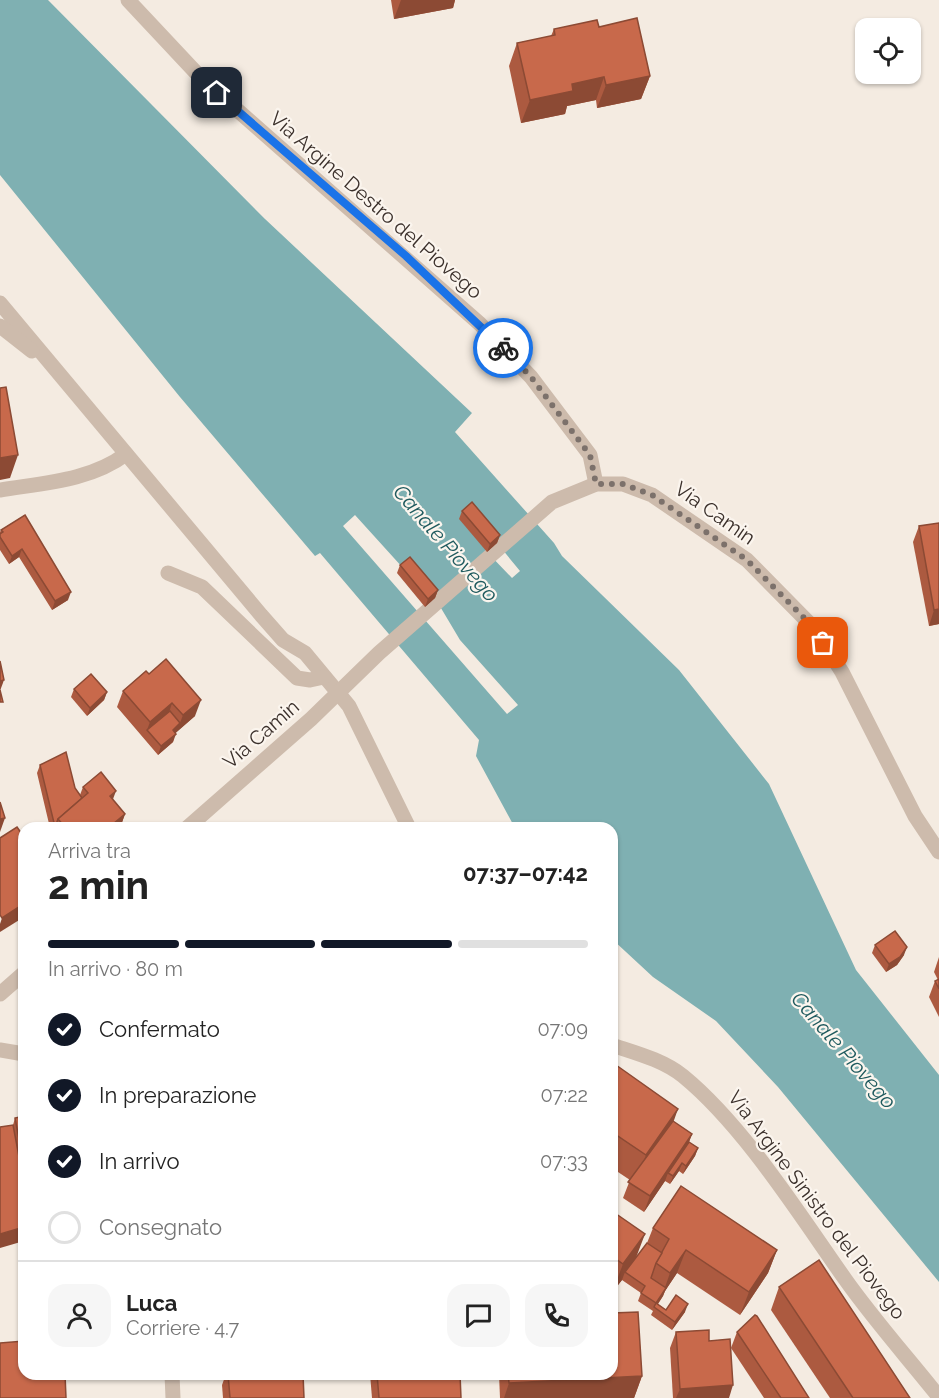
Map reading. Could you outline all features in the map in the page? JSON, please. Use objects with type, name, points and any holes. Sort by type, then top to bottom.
[{"type":"street","name":"Via Argine Destro del Piovego","points":[[128,0],[202,79],[480,324],[531,377],[590,455],[596,484]]},
{"type":"street","points":[[0,303],[261,615],[283,640],[305,653],[349,706],[407,822]]},
{"type":"street","points":[[0,326],[51,366]]},
{"type":"street","points":[[0,490],[84,476],[116,462],[126,454]]},
{"type":"street","name":"Via Camin","points":[[194,822],[338,693],[379,653],[552,502],[596,484],[623,484],[652,495],[747,560],[814,628],[842,672],[915,816],[939,852]]},
{"type":"street","points":[[168,573],[202,587],[297,678],[310,680],[324,677]]},
{"type":"street","points":[[0,994],[18,978]]},
{"type":"street","name":"Via Argine Sinistro del Piovego","points":[[618,1047],[645,1056],[681,1074],[710,1100],[773,1177],[857,1295],[939,1397]]},
{"type":"street","points":[[0,1050],[18,1053]]},
{"type":"street","points":[[172,1380],[173,1398]]},
{"type":"water","name":"Canale Piovego","points":[[0,0],[48,0],[265,219],[472,413],[455,432],[554,543],[562,556],[679,670],[769,784],[856,970],[939,1075],[939,1282],[778,1087],[716,1021],[653,977],[618,945],[618,822],[512,822],[476,756],[479,740],[320,553],[315,556],[180,397],[0,175]],"holes":[[[355,515],[403,568],[435,598],[460,640],[518,705],[507,714],[343,526]],[[497,543],[520,571],[512,578],[487,552]]]},
{"type":"building","points":[[637,18],[650,76],[606,85],[604,77],[572,84],[573,91],[530,100],[517,43],[555,35],[554,29],[597,20],[599,27]]},
{"type":"building","points":[[6,387],[18,455],[0,458],[0,388]]},
{"type":"building","points":[[472,502],[500,535],[490,544],[462,511]]},
{"type":"building","points":[[25,515],[71,592],[55,601],[22,549],[12,556],[0,537],[3,532],[1,530]]},
{"type":"building","points":[[939,523],[939,609],[934,610],[919,526]]},
{"type":"building","points":[[410,557],[438,590],[428,599],[400,565]]},
{"type":"building","points":[[166,659],[201,700],[183,715],[172,703],[150,722],[123,691],[146,671],[149,674]]},
{"type":"building","points":[[0,661],[4,680],[0,681]]},
{"type":"building","points":[[91,674],[107,692],[90,708],[74,689]]},
{"type":"building","points":[[170,711],[180,723],[173,730],[176,734],[161,746],[147,730]]},
{"type":"building","points":[[66,752],[75,788],[82,798],[57,822],[54,822],[40,765]]},
{"type":"building","points":[[101,772],[116,791],[110,796],[125,814],[115,822],[61,822],[58,819],[88,793],[83,787]]},
{"type":"building","points":[[0,802],[5,818],[0,819]]},
{"type":"building","points":[[18,828],[18,908],[2,918],[0,915],[0,838]]},
{"type":"building","points":[[895,931],[907,947],[900,957],[889,964],[875,945]]},
{"type":"building","points":[[618,1066],[678,1109],[646,1155],[618,1136]]},
{"type":"building","points":[[18,1117],[18,1134],[15,1118]]},
{"type":"building","points":[[673,1121],[692,1134],[650,1196],[628,1182]]},
{"type":"building","points":[[13,1125],[18,1151],[18,1229],[0,1234],[0,1127]]},
{"type":"building","points":[[689,1142],[698,1148],[686,1166],[682,1163],[673,1176],[668,1173]]},
{"type":"building","points":[[681,1186],[777,1250],[749,1292],[686,1250],[670,1273],[656,1263],[669,1239],[653,1228]]},
{"type":"building","points":[[618,1215],[645,1234],[623,1264],[618,1260]]},
{"type":"building","points":[[647,1243],[662,1253],[651,1278],[666,1288],[656,1303],[641,1293],[645,1286],[625,1272]]},
{"type":"building","points":[[819,1260],[910,1398],[853,1398],[779,1287]]},
{"type":"building","points":[[676,1295],[688,1304],[675,1322],[654,1307],[656,1303],[666,1310]]},
{"type":"building","points":[[638,1312],[642,1376],[618,1377],[618,1313]]},
{"type":"building","points":[[755,1315],[809,1398],[781,1398],[737,1332]]},
{"type":"building","points":[[709,1330],[709,1341],[730,1339],[733,1385],[680,1389],[676,1332]]},
{"type":"building","points":[[18,1342],[18,1380],[65,1380],[66,1398],[0,1398],[0,1343]]},
{"type":"building","points":[[228,1380],[303,1380],[304,1398],[230,1398]]},
{"type":"building","points":[[378,1380],[460,1380],[461,1398],[379,1398]]},
{"type":"building","points":[[509,1380],[566,1380],[509,1383]]},
{"type":"way so far","points":[[503,348],[531,377],[590,455],[596,484],[623,484],[652,495],[747,560],[814,628],[823,643]]},
{"type":"route","points":[[217,93],[406,256],[503,348]]}]
